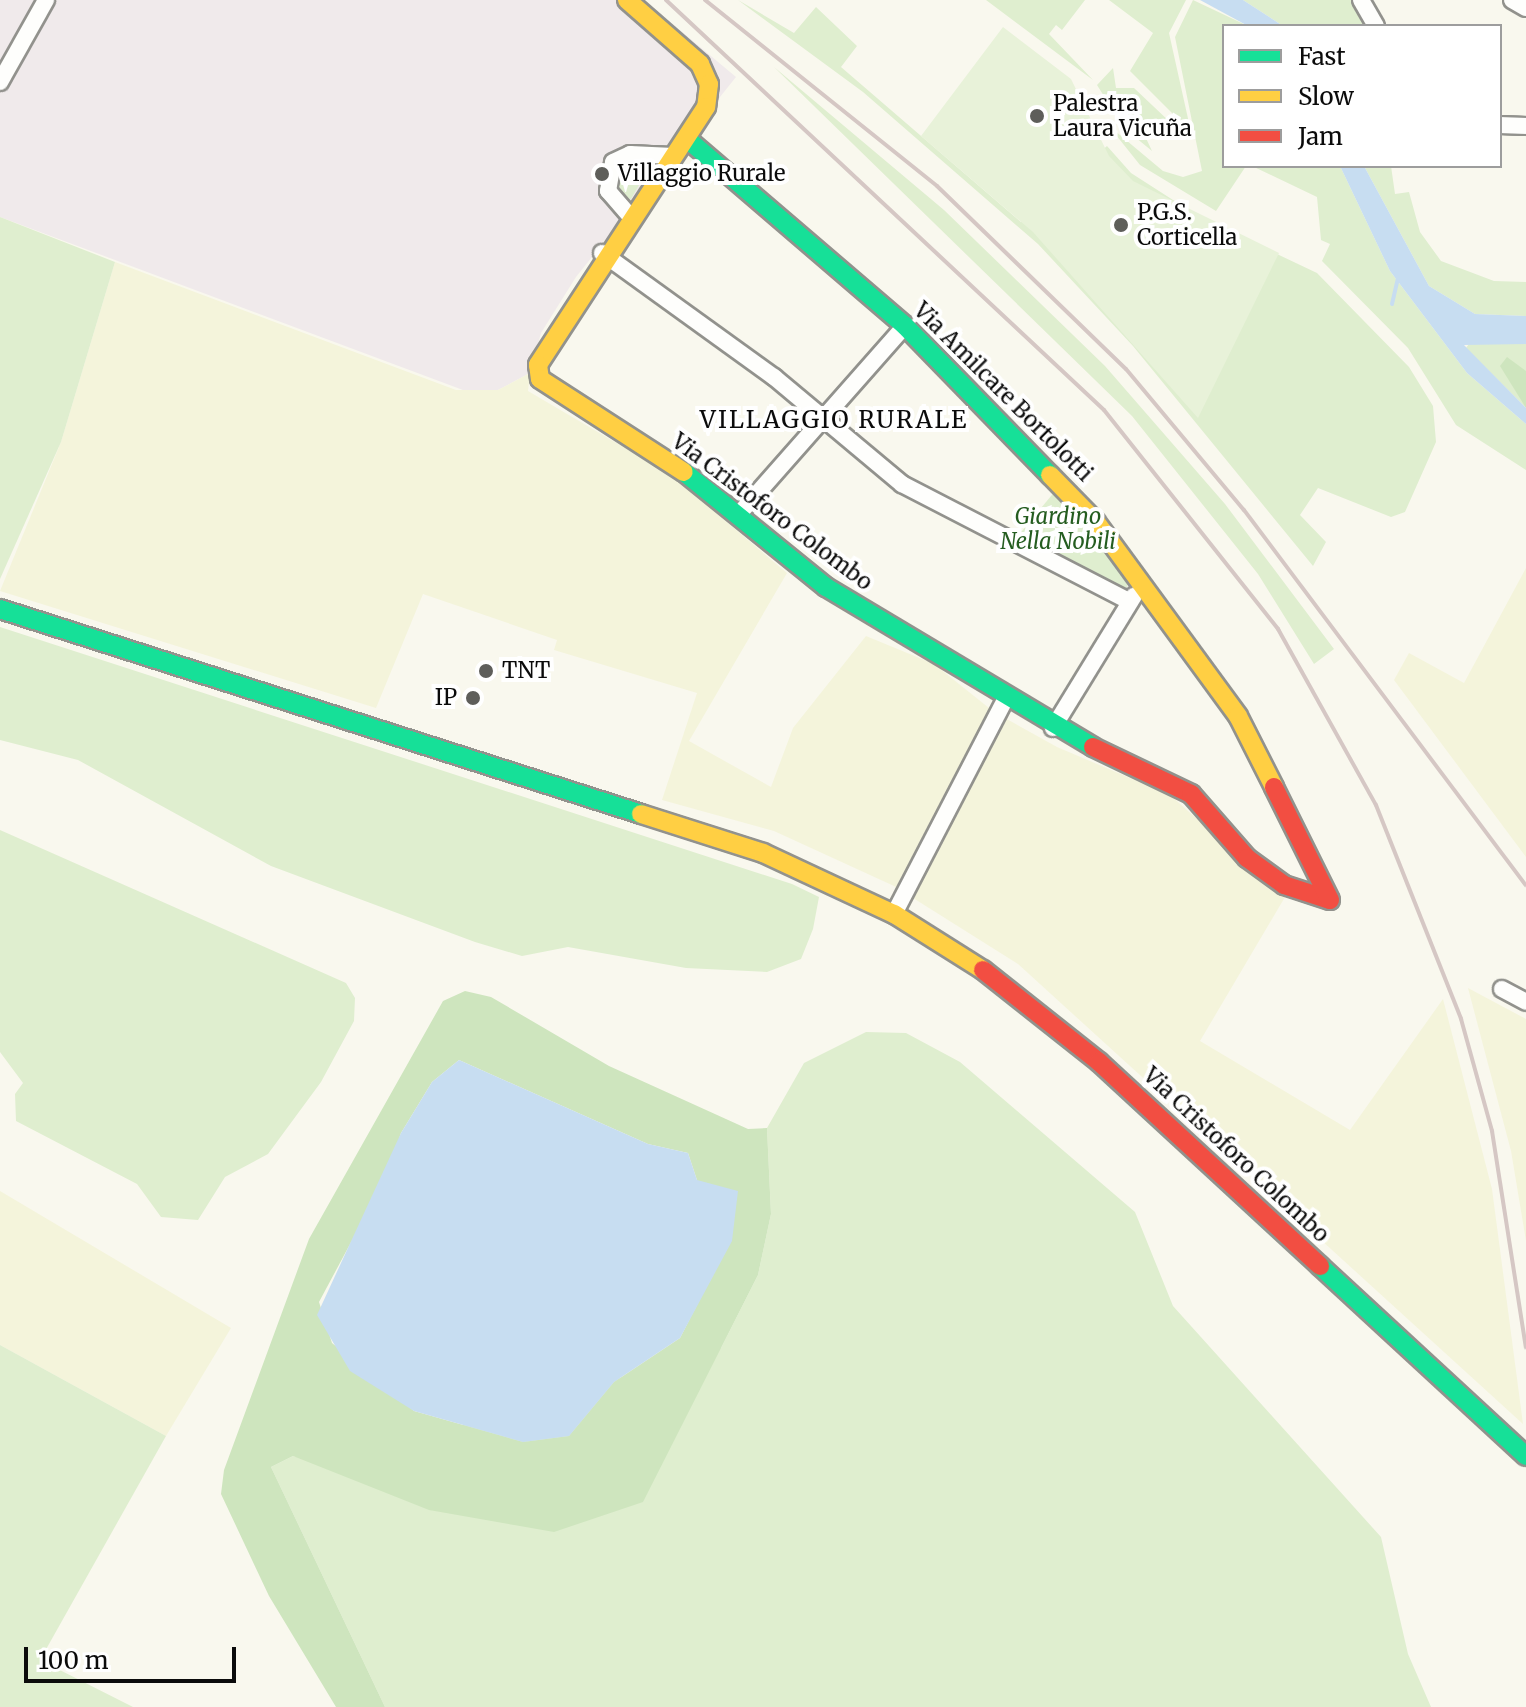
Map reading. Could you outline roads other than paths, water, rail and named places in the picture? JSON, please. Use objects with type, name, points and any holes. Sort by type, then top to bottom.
[{"type":"street","points":[[0,82],[46,0]]},
{"type":"street","name":"Via Cristoforo Colombo","points":[[627,0],[706,73],[706,107],[602,253],[541,354],[540,379],[739,514],[826,587],[1053,728],[1191,794],[1247,858],[1284,885],[1325,902],[1331,891]]},
{"type":"street","points":[[1361,0],[1375,24]]},
{"type":"street","points":[[1512,0],[1526,8]]},
{"type":"street","points":[[1502,125],[1526,126]]},
{"type":"street","name":"Via Amilcare Bortolotti","points":[[686,138],[905,326],[1047,468],[1141,580],[1238,716],[1331,891]]},
{"type":"street","points":[[629,215],[608,191],[613,162],[630,154],[673,156]]},
{"type":"street","points":[[602,253],[824,420],[902,484],[1129,601]]},
{"type":"street","points":[[739,514],[905,326]]},
{"type":"street","points":[[1053,728],[1141,580]]},
{"type":"street","name":"Via Cristoforo Colombo","points":[[0,609],[763,853],[894,914],[1006,985],[1099,1062],[1526,1456]]},
{"type":"street","points":[[894,914],[1006,698]]},
{"type":"street","points":[[1502,989],[1526,1002]]},
{"type":"water","points":[[1200,0],[1243,0],[1280,24],[1244,24]]},
{"type":"water","points":[[1341,168],[1365,168],[1429,286],[1475,314],[1526,316],[1526,344],[1464,345],[1526,408],[1526,424],[1467,373],[1390,271]]},
{"type":"water","points":[[459,1060],[648,1144],[688,1153],[697,1180],[738,1191],[732,1241],[680,1338],[614,1382],[569,1436],[523,1442],[414,1411],[350,1371],[317,1315],[401,1133],[432,1082]]},
{"type":"waterway","points":[[1392,304],[1398,279]]},
{"type":"railway","points":[[666,0],[1104,410],[1278,629],[1376,805],[1461,1019],[1492,1131],[1526,1347]]},
{"type":"railway","points":[[705,0],[937,186],[1126,369],[1244,510],[1526,885]]},
{"type":"place","name":"Palestra Laura Vicuña","points":[[1037,116]]},
{"type":"place","name":"Villaggio Rurale","points":[[602,174]]},
{"type":"place","name":"P.G.S. Corticella","points":[[1121,225]]},
{"type":"place","name":"TNT","points":[[486,671]]},
{"type":"place","name":"IP","points":[[473,698]]},
{"type":"district","name":"VILLAGGIO RURALE","points":[[834,420]]},
{"type":"park label","name":"Giardino Nella Nobili","points":[[1058,528]]}]
